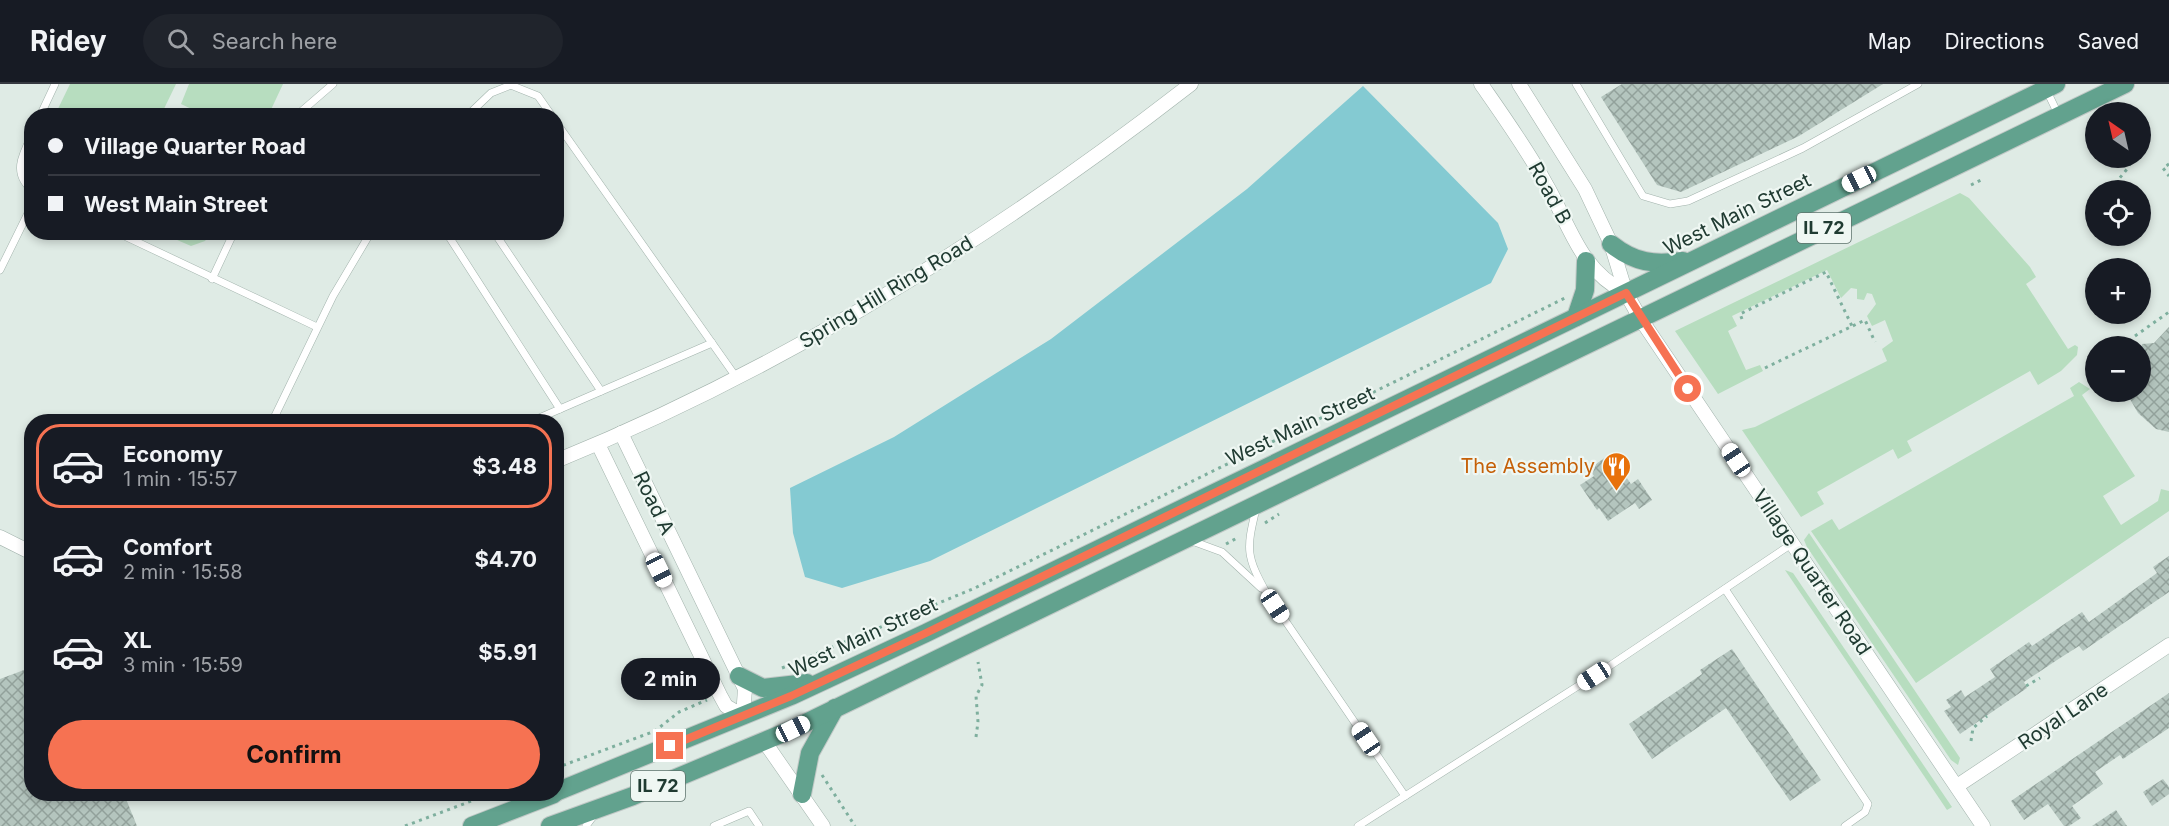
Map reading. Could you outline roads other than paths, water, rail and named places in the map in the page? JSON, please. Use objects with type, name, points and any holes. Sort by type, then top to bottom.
[{"type":"main road","name":"IL 72","points":[[550,826],[764,741],[835,708],[2126,84]]},
{"type":"main road","name":"West Main Street","points":[[564,789],[821,682],[1694,260],[2048,86]]},
{"type":"main road","points":[[1611,244],[1634,260],[1649,264],[1694,260]]},
{"type":"main road","points":[[1576,317],[1585,290],[1586,261]]},
{"type":"main road","points":[[739,676],[763,688],[821,682]]},
{"type":"main road","points":[[802,794],[810,753],[835,708]]},
{"type":"main road","points":[[743,716],[764,741]]},
{"type":"main road","name":"West Main Street","points":[[472,826],[535,801]]},
{"type":"street","name":"Spring Hill Ring Road","points":[[564,458],[598,444],[736,377],[837,323],[945,259],[1110,147],[1191,84]]},
{"type":"street","name":"Road B","points":[[1519,84],[1561,148],[1611,244],[1626,293],[1640,318]]},
{"type":"street","name":"Road B","points":[[1487,86],[1541,176],[1586,261],[1606,281],[1626,293]]},
{"type":"street","name":"Village Quarter Road","points":[[1640,318],[1983,826]]},
{"type":"street","name":"Road A","points":[[598,444],[720,695],[726,706],[743,716],[745,689],[621,433]]},
{"type":"street","points":[[0,537],[24,549]]},
{"type":"street","name":"Royal Lane","points":[[1957,786],[2169,645]]},
{"type":"street","points":[[764,741],[823,826]]},
{"type":"lane","points":[[44,108],[56,84]]},
{"type":"lane","points":[[305,108],[333,84]]},
{"type":"lane","points":[[475,108],[491,93],[509,84],[538,96],[546,108]]},
{"type":"lane","points":[[1576,84],[1643,196],[1670,204],[1688,201],[1803,148],[1918,84]]},
{"type":"lane","points":[[2048,86],[2059,115]]},
{"type":"lane","points":[[564,133],[736,377]]},
{"type":"lane","points":[[24,155],[19,168],[24,181]]},
{"type":"lane","points":[[0,270],[24,221]]},
{"type":"lane","points":[[132,240],[317,327]]},
{"type":"lane","points":[[212,279],[230,240]]},
{"type":"lane","points":[[276,414],[317,327],[365,240]]},
{"type":"lane","points":[[451,240],[560,409]]},
{"type":"lane","points":[[499,240],[601,391]]},
{"type":"lane","points":[[548,414],[712,343]]},
{"type":"lane","points":[[1257,504],[1248,543],[1253,569],[1267,594],[1405,796]]},
{"type":"lane","points":[[1180,542],[1196,541],[1221,552],[1267,594]]},
{"type":"lane","points":[[1358,826],[1592,677],[1793,543]]},
{"type":"lane","points":[[1725,589],[1868,804],[1865,812],[1845,826]]},
{"type":"lane","points":[[586,826],[600,808]]},
{"type":"lane","points":[[714,826],[749,812],[759,826]]},
{"type":"water","points":[[1363,86],[1498,223],[1508,249],[1491,283],[930,561],[842,588],[805,577],[793,533],[790,488],[894,437],[1051,339],[1247,189]]},
{"type":"place","name":"The Assembly","points":[[1616,492]]}]
